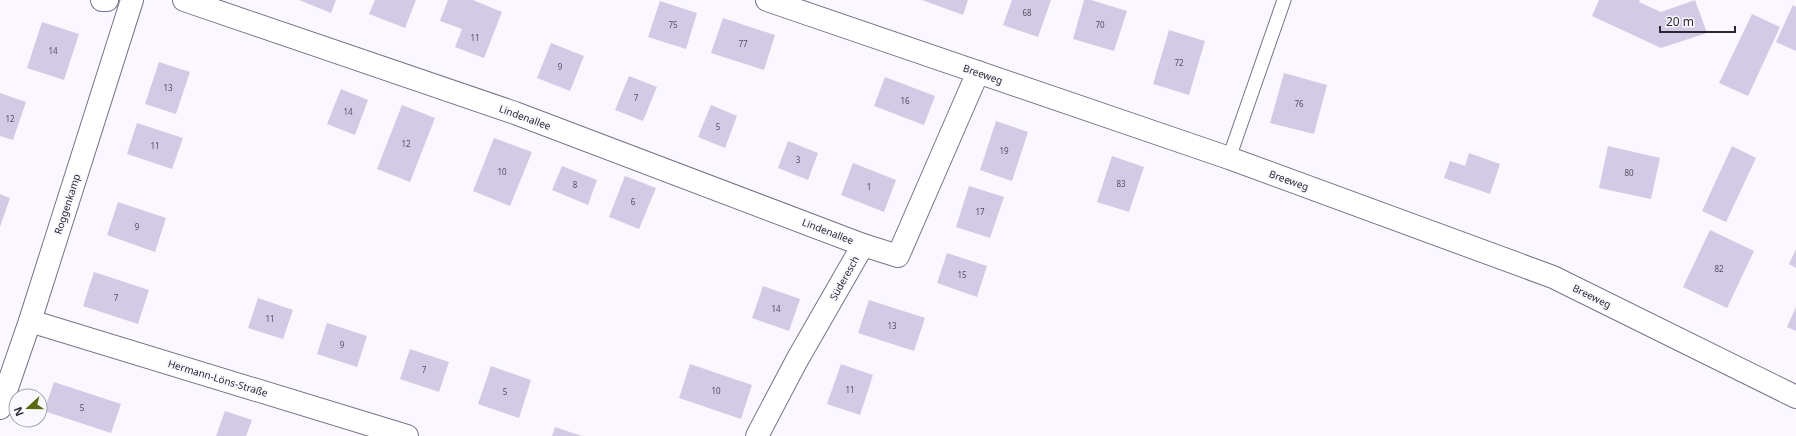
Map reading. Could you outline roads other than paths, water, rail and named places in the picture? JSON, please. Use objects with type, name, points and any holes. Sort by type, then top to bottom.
[{"type":"street","points":[[102,0],[107,0]]},
{"type":"street","name":"Roggenkamp","points":[[0,408],[30,321],[132,0]]},
{"type":"street","name":"Lindenallee","points":[[184,0],[515,113],[863,244]]},
{"type":"street","name":"Breeweg","points":[[767,0],[1229,158],[1553,277],[1796,397]]},
{"type":"street","name":"Süderesch","points":[[757,436],[863,244],[898,256],[978,72]]},
{"type":"street","name":"Hermann-Löns-Straße","points":[[30,321],[407,436]]},
{"type":"lane","points":[[1229,158],[1284,0]]}]
